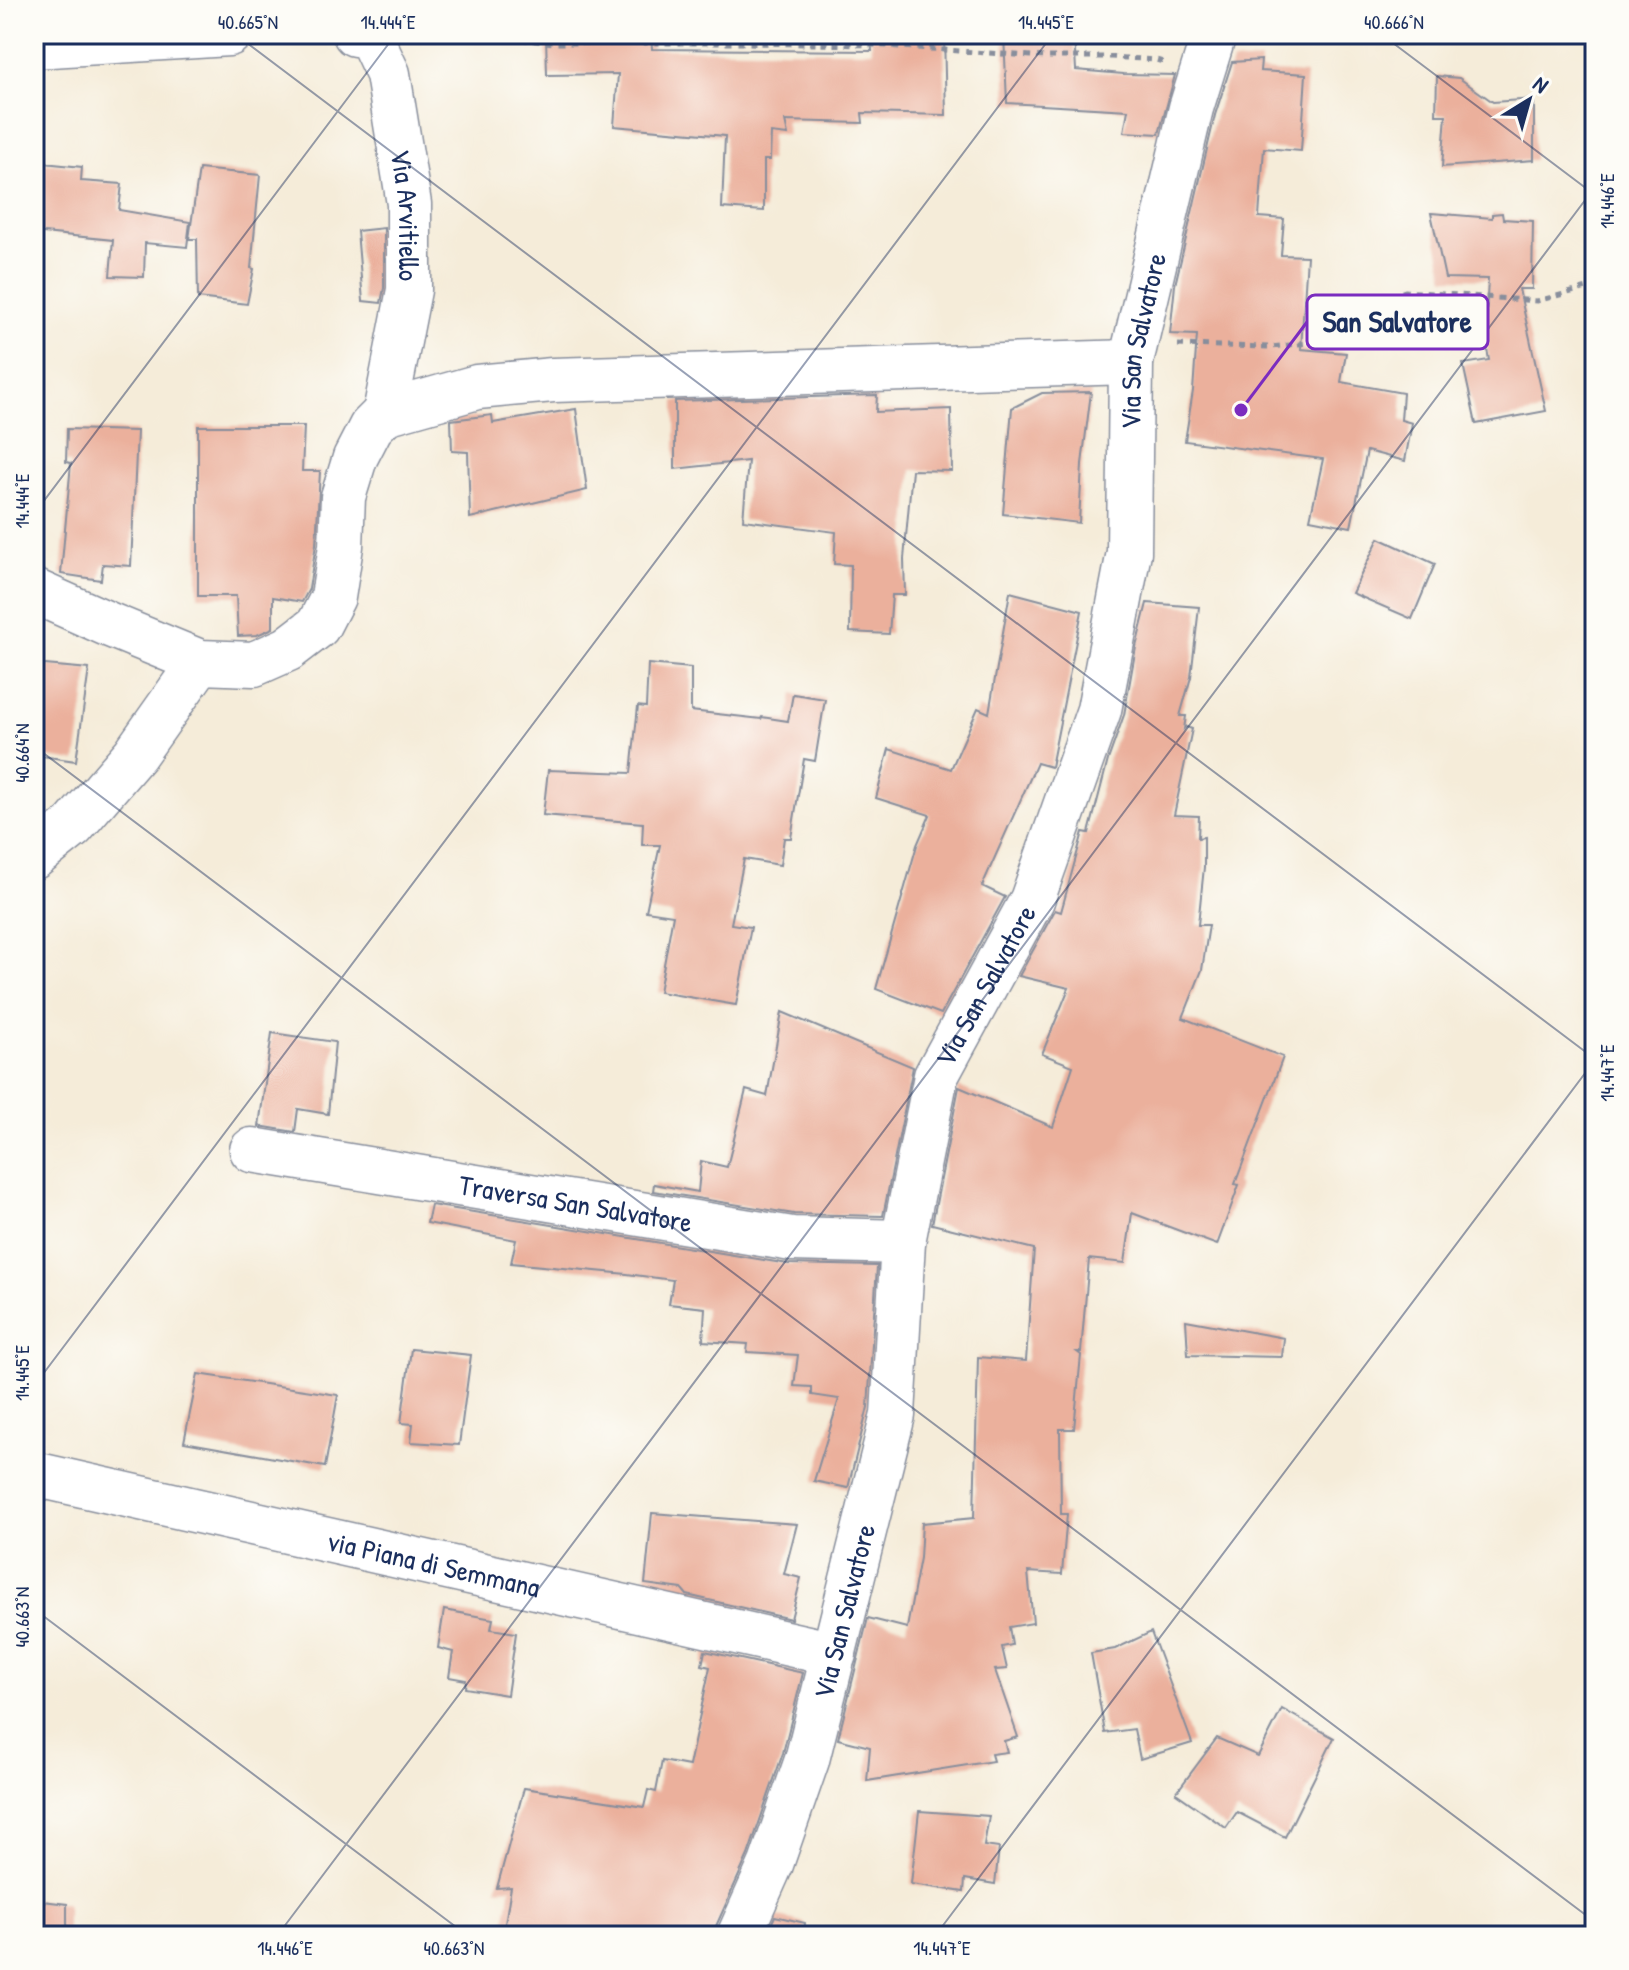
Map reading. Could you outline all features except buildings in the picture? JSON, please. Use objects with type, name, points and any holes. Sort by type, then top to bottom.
[{"type":"street","points":[[34,46],[229,34]]},
{"type":"street","name":"Via Arvitiello","points":[[355,34],[370,36],[388,74],[409,204],[409,290],[385,413]]},
{"type":"street","name":"Via San Salvatore","points":[[739,1936],[771,1864],[807,1760],[893,1415],[903,1242],[936,1076],[1032,900],[1099,710],[1129,552],[1133,353],[1191,108],[1214,34]]},
{"type":"street","points":[[34,591],[200,662],[254,664],[288,649],[318,626],[333,597],[341,546],[343,497],[355,458],[371,427],[385,413],[477,387],[553,380],[1133,353]]},
{"type":"street","points":[[34,857],[73,826],[135,754],[200,662]]},
{"type":"street","name":"Traversa San Salvatore","points":[[252,1150],[792,1239],[903,1242]]},
{"type":"street","name":"via Piana di Semmana","points":[[34,1474],[834,1654]]},
{"type":"path","points":[[474,34],[554,43],[872,45],[1046,57],[1111,57],[1156,60],[1201,75]]},
{"type":"path","points":[[1133,353],[1271,347],[1327,341],[1358,313],[1382,299],[1405,291],[1537,301],[1595,286]]},
{"type":"place","name":"San Salvatore","points":[[1241,410]]}]
